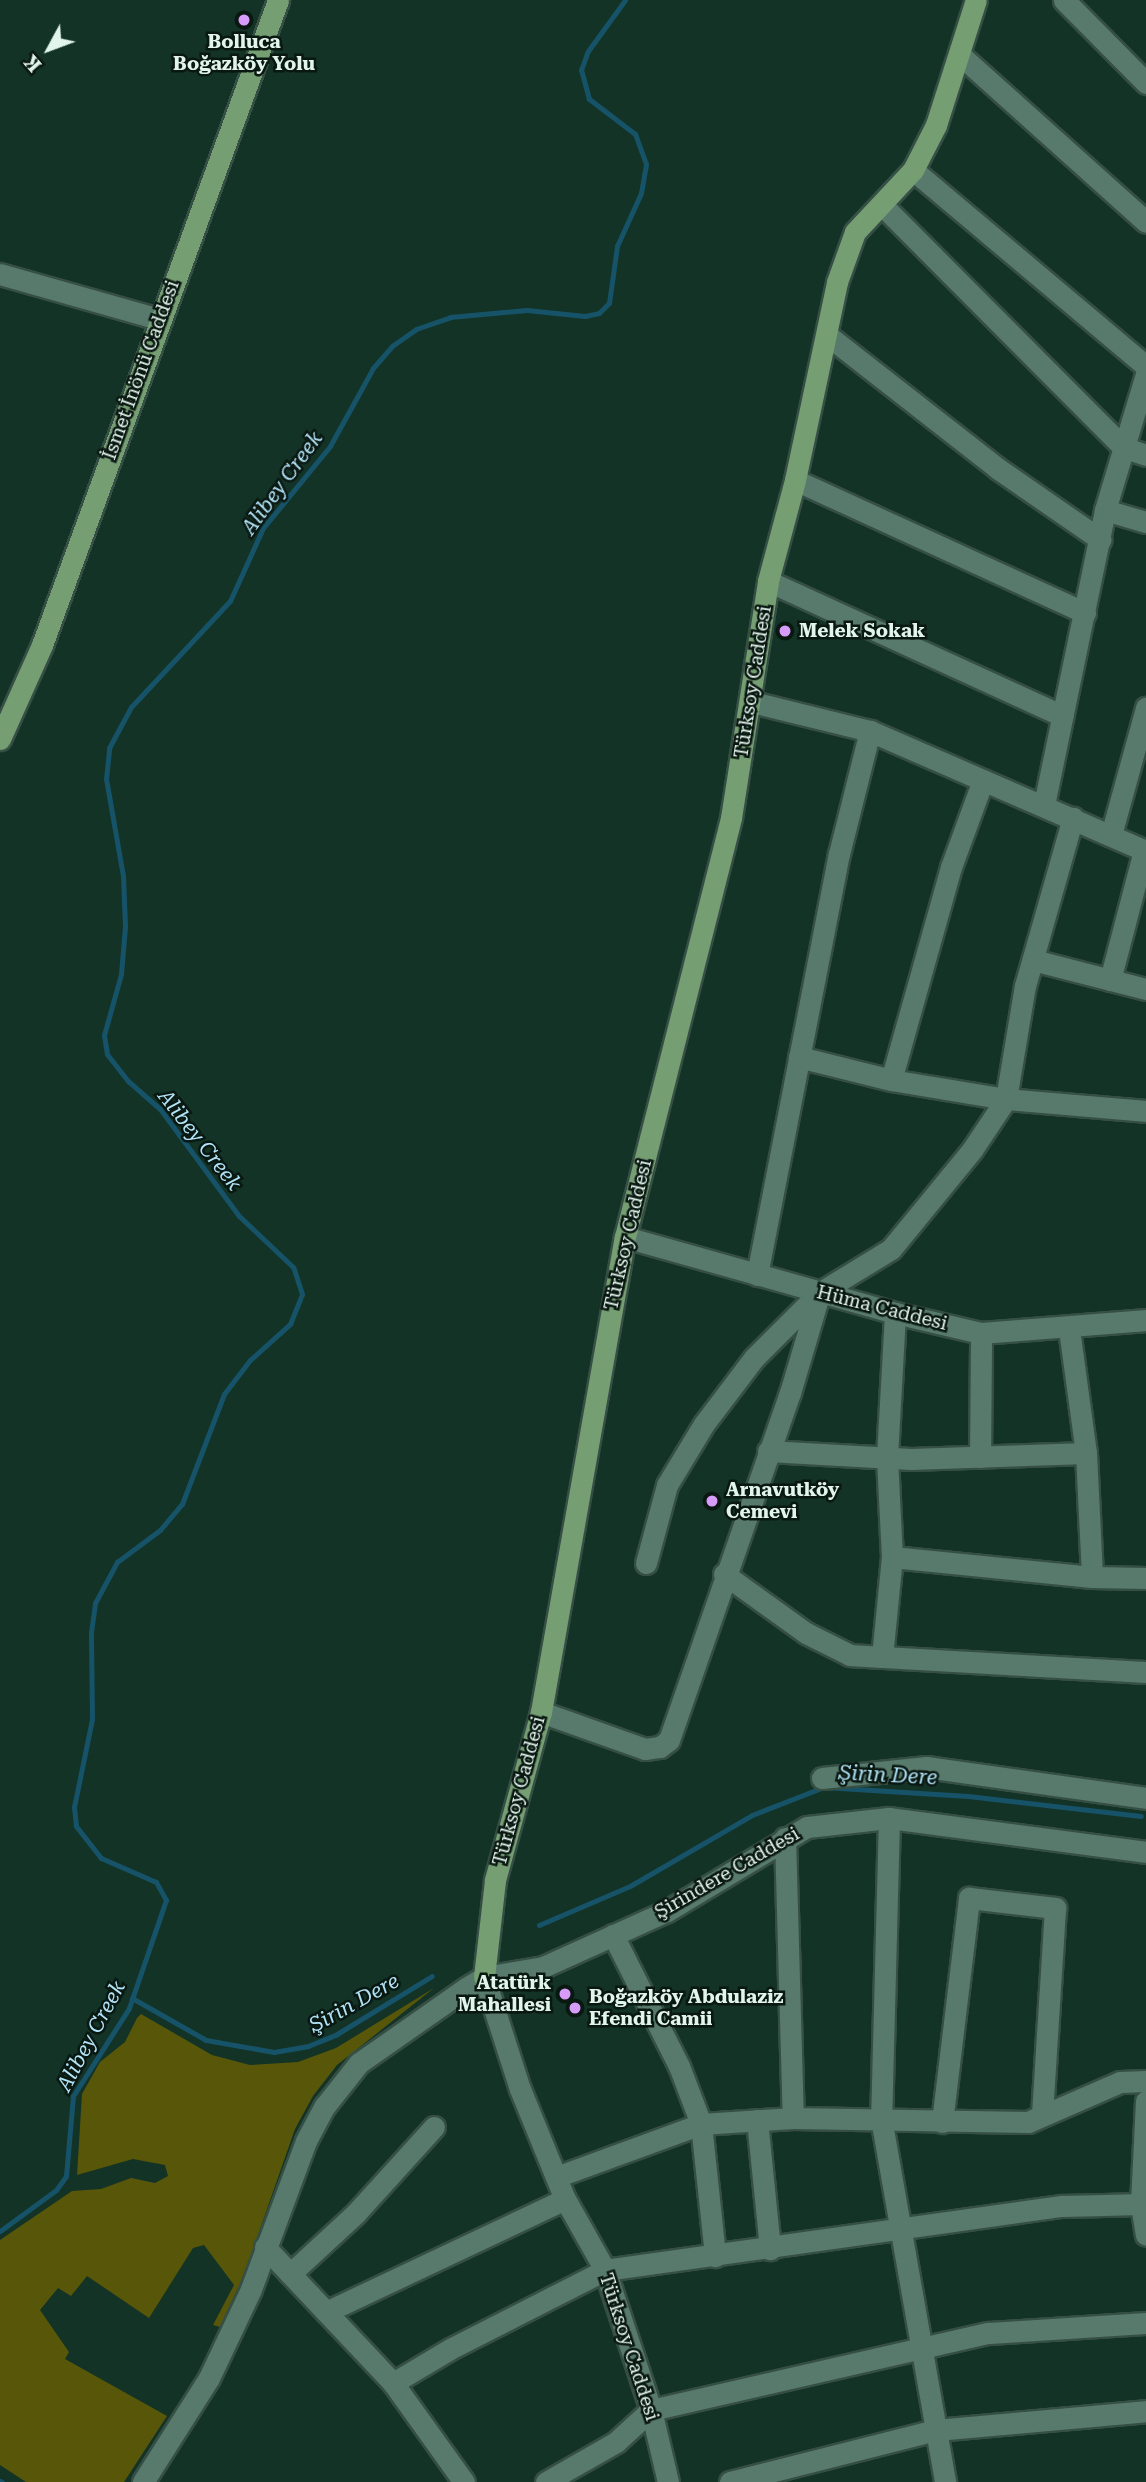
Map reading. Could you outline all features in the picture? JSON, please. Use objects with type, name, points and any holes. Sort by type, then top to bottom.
[{"type":"main road","name":"İsmet İnönü Caddesi","points":[[0,739],[42,645],[159,319],[278,0]]},
{"type":"main road","name":"Türksoy Caddesi","points":[[484,1977],[495,1880],[541,1712],[625,1237],[705,931],[752,702],[768,581],[795,480],[847,251],[855,232],[913,170],[936,125],[976,0]]},
{"type":"street","points":[[1064,0],[1146,83]]},
{"type":"street","points":[[960,54],[1146,222]]},
{"type":"street","points":[[913,170],[1146,366]]},
{"type":"street","points":[[882,205],[1123,447],[1146,455]]},
{"type":"street","points":[[0,274],[159,319]]},
{"type":"street","points":[[827,335],[997,468],[1101,540]]},
{"type":"street","points":[[1044,806],[1101,540],[1105,510],[1146,374]]},
{"type":"street","points":[[795,480],[1085,613]]},
{"type":"street","points":[[1105,510],[1146,523]]},
{"type":"street","points":[[768,581],[1063,716]]},
{"type":"street","points":[[752,702],[870,731],[1145,850],[1110,980]]},
{"type":"street","points":[[1111,835],[1146,708]]},
{"type":"street","points":[[757,1275],[839,854],[870,731]]},
{"type":"street","points":[[891,1080],[951,867],[983,779]]},
{"type":"street","points":[[646,1563],[667,1485],[704,1424],[754,1359],[820,1293],[891,1248],[972,1150],[1006,1099],[1033,960],[1073,818]]},
{"type":"street","points":[[1033,960],[1146,989]]},
{"type":"street","points":[[799,1057],[891,1080],[1006,1099],[1146,1111]]},
{"type":"street","name":"Hüma Caddesi","points":[[625,1237],[895,1314],[981,1332],[1069,1329],[1146,1320]]},
{"type":"street","points":[[541,1712],[645,1749],[665,1744],[768,1451],[820,1293]]},
{"type":"street","points":[[882,1657],[892,1557],[887,1457],[895,1314]]},
{"type":"street","points":[[1069,1329],[1086,1453],[1092,1577]]},
{"type":"street","points":[[980,1457],[981,1332]]},
{"type":"street","points":[[768,1451],[887,1457],[1086,1453]]},
{"type":"street","points":[[892,1557],[1092,1577],[1146,1578]]},
{"type":"street","points":[[724,1574],[806,1633],[850,1655],[1146,1672]]},
{"type":"street","points":[[822,1778],[926,1767],[1146,1798]]},
{"type":"street","points":[[889,1818],[881,2118],[919,2348],[945,2482]]},
{"type":"street","name":"Şirindere Caddesi","points":[[484,1977],[544,1967],[667,1911],[807,1827],[889,1818],[1146,1852]]},
{"type":"street","points":[[785,1838],[793,2118]]},
{"type":"street","points":[[942,2122],[969,1898],[1055,1908],[1042,2114]]},
{"type":"street","points":[[613,1934],[679,2066],[701,2124],[715,2256]]},
{"type":"street","points":[[143,2482],[209,2378],[251,2289],[306,2141],[340,2084],[359,2063],[484,1977]]},
{"type":"street","name":"Türksoy Caddesi","points":[[484,1977],[520,2089],[565,2199],[605,2270],[651,2410],[668,2482]]},
{"type":"street","points":[[556,2177],[701,2124],[793,2118],[1028,2122],[1120,2082],[1146,2081]]},
{"type":"street","points":[[1146,2101],[1140,2204],[1146,2235]]},
{"type":"street","points":[[757,2120],[770,2249]]},
{"type":"street","points":[[290,2274],[356,2213],[434,2127]]},
{"type":"street","points":[[326,2312],[565,2199]]},
{"type":"street","points":[[393,2384],[450,2348],[605,2270],[900,2232],[1062,2206],[1140,2204]]},
{"type":"street","points":[[265,2247],[393,2384],[464,2482]]},
{"type":"street","points":[[547,2482],[572,2475],[616,2442],[651,2410],[988,2333],[1146,2323]]},
{"type":"street","points":[[730,2482],[935,2430],[1146,2411]]},
{"type":"shaded area","points":[[434,1988],[337,2065],[313,2096],[295,2129],[244,2275],[220,2327],[213,2325],[234,2285],[204,2245],[193,2248],[149,2318],[87,2276],[71,2296],[58,2288],[40,2310],[69,2352],[65,2359],[167,2416],[124,2482],[26,2482],[0,2465],[0,2240],[72,2191],[101,2189],[131,2178],[155,2183],[168,2176],[165,2165],[133,2159],[77,2175],[82,2094],[100,2062],[125,2042],[137,2018],[141,2014],[212,2055],[250,2065],[298,2062],[336,2048]]},
{"type":"waterway","name":"Alibey Creek","points":[[0,2231],[56,2190],[66,2176],[73,2096],[129,2008],[166,1900],[156,1882],[101,1858],[76,1826],[74,1807],[92,1719],[91,1632],[95,1603],[117,1562],[160,1530],[182,1504],[224,1394],[250,1360],[290,1324],[302,1294],[293,1267],[239,1216],[160,1109],[128,1081],[107,1054],[104,1035],[121,974],[125,926],[123,876],[106,779],[109,748],[131,707],[230,601],[263,528],[330,446],[373,368],[392,346],[416,329],[450,317],[527,310],[585,316],[599,313],[609,303],[617,246],[641,193],[646,164],[635,134],[589,99],[581,70],[588,51],[625,0]]},
{"type":"waterway","name":"Şirin Dere","points":[[539,1925],[630,1886],[752,1815],[824,1787],[968,1796],[1141,1816]]},
{"type":"waterway","name":"Şirin Dere","points":[[132,1998],[206,2040],[274,2052],[308,2046],[337,2034],[432,1976]]},
{"type":"place","name":"Bolluca Boğazköy Yolu","points":[[244,20]]},
{"type":"place","name":"Melek Sokak","points":[[785,631]]},
{"type":"place","name":"Arnavutköy Cemevi","points":[[712,1501]]},
{"type":"place","name":"Atatürk Mahallesi","points":[[565,1994]]},
{"type":"place","name":"Boğazköy Abdulaziz Efendi Camii","points":[[575,2008]]}]
